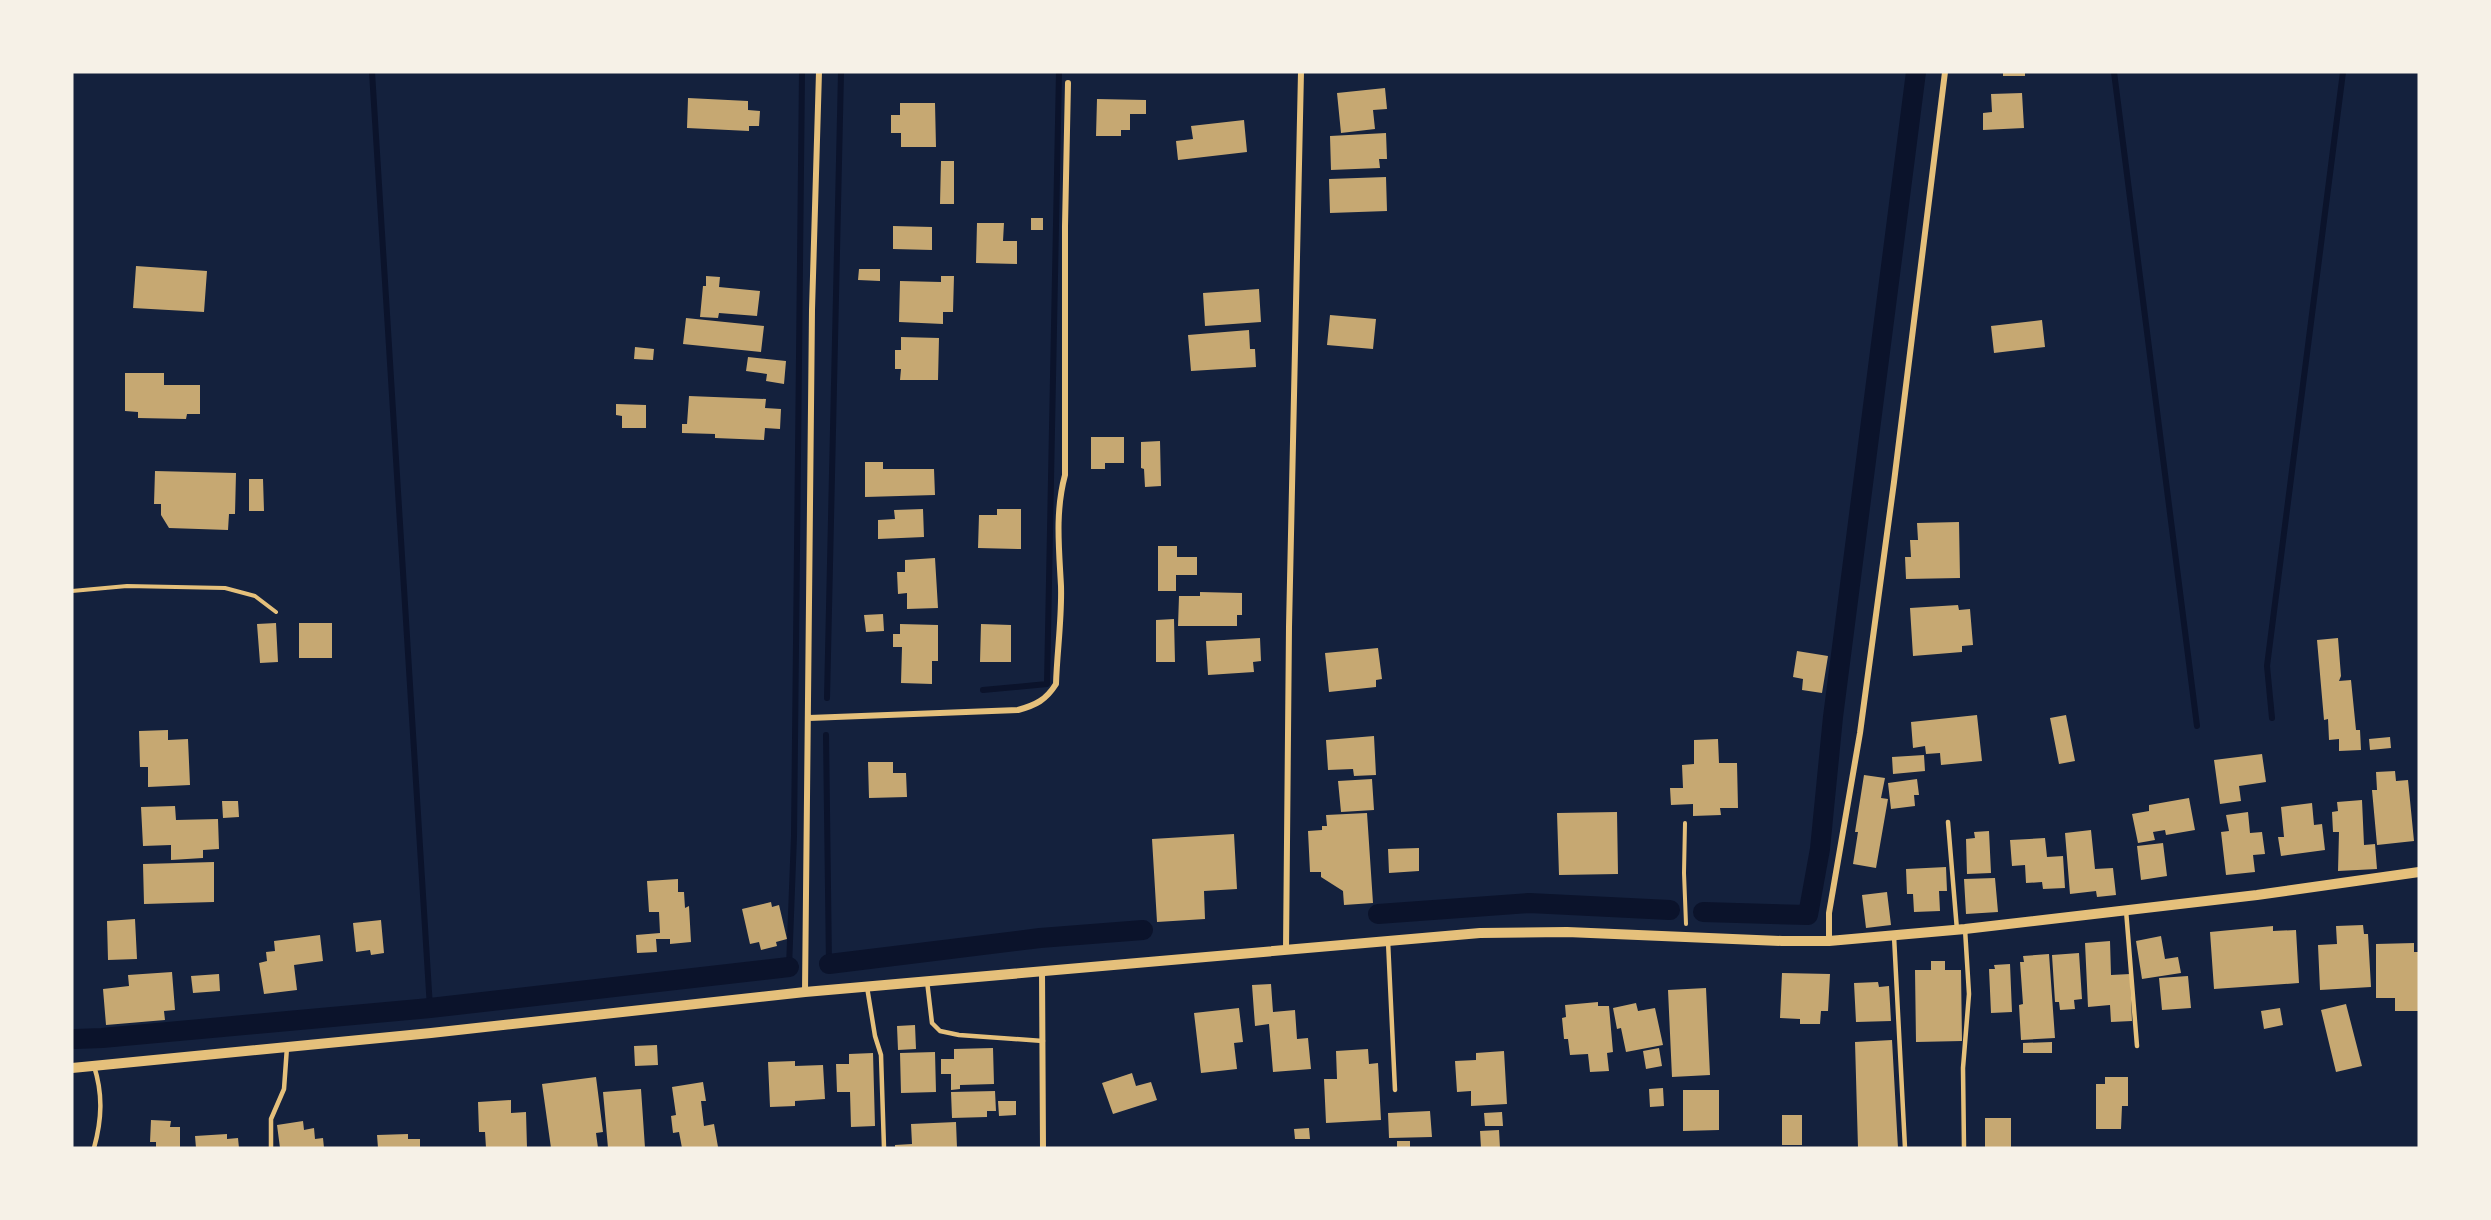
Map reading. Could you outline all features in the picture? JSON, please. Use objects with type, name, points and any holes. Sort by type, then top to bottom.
[{"type":"street","points":[[805,993],[812,310],[819,72]]},
{"type":"street","points":[[1286,950],[1289,627],[1301,72]]},
{"type":"street","points":[[1829,941],[1829,913],[1860,733],[1893,493],[1945,72]]},
{"type":"street","points":[[809,718],[1018,710],[1035,705],[1048,697],[1056,684],[1061,586],[1058,566],[1059,499],[1065,475],[1065,226],[1068,83]]},
{"type":"street","points":[[72,1068],[927,981],[1480,933],[1567,932],[1782,941],[1829,941],[1894,936],[2127,910],[2419,872]]},
{"type":"street","points":[[1042,971],[1043,1148]]},
{"type":"lane","points":[[1948,822],[1969,994],[1963,1068],[1964,1148]]},
{"type":"lane","points":[[2127,910],[2137,1046]]},
{"type":"lane","points":[[1894,936],[1905,1148]]},
{"type":"lane","points":[[1388,941],[1395,1090]]},
{"type":"lane","points":[[927,981],[932,1023],[940,1031],[959,1035],[1043,1041]]},
{"type":"lane","points":[[867,987],[875,1036],[881,1055],[884,1148]]},
{"type":"lane","points":[[271,1148],[271,1119],[284,1089],[287,1047]]},
{"type":"lane","points":[[94,1066],[101,1088],[102,1106],[94,1148]]},
{"type":"path","points":[[72,591],[127,586],[225,588],[255,596],[276,612]]},
{"type":"path","points":[[1685,823],[1684,873],[1687,936]]},
{"type":"building","points":[[2003,72],[2025,72],[2025,76],[2003,76]]},
{"type":"building","points":[[1385,88],[1387,109],[1373,110],[1375,129],[1341,133],[1337,93]]},
{"type":"building","points":[[2022,93],[2024,128],[1983,130],[1983,113],[1992,112],[1991,94]]},
{"type":"building","points":[[688,98],[748,101],[748,110],[760,111],[759,126],[749,126],[749,131],[687,128]]},
{"type":"building","points":[[1097,99],[1146,100],[1146,114],[1130,114],[1130,130],[1121,130],[1121,136],[1096,136]]},
{"type":"building","points":[[900,103],[935,103],[936,147],[901,147],[901,133],[891,133],[891,115],[900,115]]},
{"type":"building","points":[[1244,120],[1247,152],[1178,160],[1176,141],[1193,139],[1191,126]]},
{"type":"building","points":[[1386,133],[1387,159],[1379,159],[1380,168],[1331,170],[1330,136]]},
{"type":"building","points":[[941,161],[954,161],[954,204],[940,204]]},
{"type":"building","points":[[1386,177],[1387,211],[1330,213],[1329,179]]},
{"type":"building","points":[[1031,218],[1043,218],[1043,230],[1031,230]]},
{"type":"building","points":[[977,223],[1004,223],[1003,241],[1017,241],[1017,264],[976,263]]},
{"type":"building","points":[[893,226],[932,227],[932,250],[893,249]]},
{"type":"building","points":[[136,266],[207,271],[204,312],[133,308]]},
{"type":"building","points":[[859,269],[880,269],[880,281],[858,280]]},
{"type":"building","points":[[706,276],[720,277],[719,287],[760,291],[757,316],[719,313],[718,318],[700,317]]},
{"type":"building","points":[[941,276],[954,276],[953,312],[943,312],[943,324],[899,322],[900,281],[941,282]]},
{"type":"building","points":[[1259,289],[1261,322],[1205,326],[1203,293]]},
{"type":"building","points":[[1330,315],[1376,319],[1373,349],[1327,345]]},
{"type":"building","points":[[686,318],[764,326],[761,352],[683,344]]},
{"type":"building","points":[[2042,320],[2045,347],[1994,353],[1991,326]]},
{"type":"building","points":[[1249,330],[1250,349],[1255,349],[1256,367],[1191,371],[1188,335]]},
{"type":"building","points":[[901,337],[939,338],[938,380],[900,380],[901,369],[895,369],[895,350],[901,350]]},
{"type":"building","points":[[635,347],[654,349],[653,360],[634,359]]},
{"type":"building","points":[[748,357],[786,361],[784,384],[766,381],[767,374],[746,371]]},
{"type":"building","points":[[125,373],[164,373],[164,385],[200,385],[200,414],[187,414],[186,419],[138,418],[138,412],[125,411]]},
{"type":"building","points":[[689,396],[766,399],[765,408],[781,409],[780,429],[765,428],[764,440],[715,438],[715,434],[682,433],[682,424],[687,424]]},
{"type":"building","points":[[616,404],[646,405],[646,428],[622,428],[622,416],[616,415]]},
{"type":"building","points":[[1091,437],[1124,437],[1124,463],[1105,463],[1105,469],[1091,469]]},
{"type":"building","points":[[1160,441],[1161,486],[1145,487],[1144,469],[1141,468],[1141,442]]},
{"type":"building","points":[[865,462],[883,462],[883,469],[934,469],[935,495],[865,497]]},
{"type":"building","points":[[155,471],[236,473],[235,514],[229,514],[228,530],[169,528],[161,515],[161,504],[154,504]]},
{"type":"building","points":[[249,479],[263,479],[264,511],[249,511]]},
{"type":"building","points":[[923,509],[924,537],[878,539],[878,520],[895,519],[894,510]]},
{"type":"building","points":[[997,509],[1021,509],[1021,549],[978,548],[979,515],[997,515]]},
{"type":"building","points":[[1959,522],[1960,578],[1906,579],[1905,557],[1911,557],[1910,540],[1918,540],[1917,523]]},
{"type":"building","points":[[1158,546],[1177,546],[1177,557],[1197,557],[1197,575],[1176,575],[1176,591],[1158,591]]},
{"type":"building","points":[[935,558],[938,608],[907,609],[907,593],[898,594],[897,572],[905,572],[905,560]]},
{"type":"building","points":[[1200,592],[1242,593],[1242,615],[1237,615],[1237,626],[1178,626],[1179,596],[1200,596]]},
{"type":"building","points":[[1958,605],[1959,610],[1970,609],[1973,645],[1962,646],[1962,652],[1913,656],[1910,608]]},
{"type":"building","points":[[883,614],[884,631],[866,632],[864,615]]},
{"type":"building","points":[[1174,619],[1175,662],[1156,662],[1156,620]]},
{"type":"building","points":[[276,623],[278,662],[260,663],[257,624]]},
{"type":"building","points":[[299,623],[332,623],[332,658],[299,658]]},
{"type":"building","points":[[900,624],[938,625],[938,661],[932,661],[932,684],[901,683],[902,647],[893,647],[893,634],[900,634]]},
{"type":"building","points":[[981,624],[1011,625],[1011,662],[980,662]]},
{"type":"building","points":[[1260,638],[1261,661],[1253,662],[1254,672],[1208,675],[1206,641]]},
{"type":"building","points":[[2338,638],[2341,676],[2339,681],[2351,680],[2356,730],[2360,730],[2361,750],[2339,751],[2339,739],[2329,740],[2328,719],[2324,720],[2317,640]]},
{"type":"building","points":[[1378,648],[1382,679],[1376,680],[1376,687],[1329,692],[1325,653]]},
{"type":"building","points":[[1797,651],[1828,656],[1822,693],[1802,690],[1803,679],[1793,677]]},
{"type":"building","points":[[1977,715],[1982,761],[1941,765],[1940,753],[1926,754],[1925,746],[1913,748],[1911,722]]},
{"type":"building","points":[[2066,715],[2075,761],[2059,764],[2050,718]]},
{"type":"building","points":[[168,730],[168,740],[188,739],[190,785],[148,787],[148,767],[140,767],[139,731]]},
{"type":"building","points":[[1374,736],[1376,775],[1354,776],[1353,769],[1328,770],[1326,740]]},
{"type":"building","points":[[2390,737],[2391,748],[2370,750],[2369,739]]},
{"type":"building","points":[[1718,739],[1719,763],[1737,763],[1738,808],[1720,808],[1721,815],[1693,816],[1693,804],[1671,805],[1670,788],[1683,788],[1682,765],[1694,764],[1694,740]]},
{"type":"building","points":[[2262,754],[2266,782],[2239,786],[2241,801],[2220,804],[2214,760]]},
{"type":"building","points":[[1924,755],[1925,771],[1893,774],[1892,757]]},
{"type":"building","points":[[868,762],[893,762],[893,773],[906,773],[907,797],[869,798]]},
{"type":"building","points":[[2395,771],[2396,781],[2408,780],[2414,841],[2377,845],[2372,790],[2377,790],[2376,772]]},
{"type":"building","points":[[1864,775],[1885,778],[1881,798],[1888,799],[1876,868],[1853,864],[1858,832],[1855,832]]},
{"type":"building","points":[[1372,779],[1374,810],[1341,812],[1338,781]]},
{"type":"building","points":[[1917,779],[1919,795],[1914,795],[1915,806],[1891,809],[1888,783]]},
{"type":"building","points":[[2189,798],[2195,830],[2166,835],[2165,830],[2153,832],[2155,840],[2138,843],[2132,814],[2149,811],[2149,805]]},
{"type":"building","points":[[2362,800],[2364,845],[2375,844],[2377,869],[2338,871],[2339,832],[2333,832],[2332,812],[2338,811],[2337,802]]},
{"type":"building","points":[[222,801],[238,801],[239,817],[223,818]]},
{"type":"building","points":[[2312,803],[2314,825],[2322,824],[2325,850],[2281,856],[2278,837],[2284,837],[2281,807]]},
{"type":"building","points":[[175,806],[176,820],[218,819],[219,849],[203,850],[203,858],[171,860],[171,845],[143,846],[141,807]]},
{"type":"building","points":[[1617,812],[1618,874],[1559,875],[1557,813]]},
{"type":"building","points":[[2248,812],[2250,833],[2262,832],[2265,854],[2253,855],[2255,872],[2226,875],[2221,832],[2229,831],[2226,815]]},
{"type":"building","points":[[1367,813],[1373,903],[1344,905],[1343,891],[1321,877],[1321,872],[1310,872],[1308,831],[1322,830],[1322,826],[1327,826],[1326,815]]},
{"type":"building","points":[[2091,830],[2095,869],[2113,868],[2116,895],[2097,897],[2096,891],[2070,894],[2065,833]]},
{"type":"building","points":[[1989,831],[1991,873],[1967,874],[1966,839],[1975,838],[1974,832]]},
{"type":"building","points":[[1234,834],[1237,889],[1204,891],[1205,919],[1157,922],[1152,839]]},
{"type":"building","points":[[2045,838],[2047,857],[2063,856],[2065,888],[2043,889],[2042,882],[2026,883],[2025,865],[2012,866],[2010,840]]},
{"type":"building","points":[[2163,843],[2167,876],[2141,880],[2137,846]]},
{"type":"building","points":[[1419,848],[1419,871],[1389,873],[1388,849]]},
{"type":"building","points":[[214,862],[214,902],[144,904],[143,864]]},
{"type":"building","points":[[1946,867],[1947,891],[1939,891],[1940,911],[1914,912],[1913,894],[1907,894],[1906,869]]},
{"type":"building","points":[[1995,878],[1998,912],[1966,914],[1964,879]]},
{"type":"building","points":[[678,879],[678,892],[684,892],[685,908],[689,906],[691,942],[670,944],[670,939],[656,939],[657,952],[637,953],[636,935],[660,933],[659,912],[649,912],[647,881]]},
{"type":"building","points":[[1887,892],[1891,925],[1866,928],[1862,895]]},
{"type":"building","points":[[771,902],[772,907],[779,905],[787,939],[776,942],[777,946],[761,950],[759,942],[750,944],[742,909]]},
{"type":"building","points":[[135,919],[137,959],[108,960],[107,921]]},
{"type":"building","points":[[381,920],[384,953],[371,955],[370,950],[356,952],[353,923]]},
{"type":"building","points":[[2363,925],[2364,934],[2368,934],[2371,987],[2320,990],[2318,945],[2337,944],[2336,926]]},
{"type":"building","points":[[2273,926],[2273,931],[2296,930],[2299,983],[2214,989],[2210,932]]},
{"type":"building","points":[[320,935],[323,961],[294,965],[297,990],[264,994],[259,963],[267,961],[266,952],[275,951],[274,941]]},
{"type":"building","points":[[2161,936],[2165,959],[2178,957],[2181,973],[2142,979],[2136,941]]},
{"type":"building","points":[[2110,941],[2111,975],[2130,974],[2132,1021],[2111,1022],[2110,1005],[2088,1007],[2085,943]]},
{"type":"building","points":[[2414,943],[2414,952],[2419,952],[2419,1011],[2395,1011],[2395,998],[2376,998],[2376,944]]},
{"type":"building","points":[[2079,953],[2082,999],[2074,1000],[2075,1009],[2060,1010],[2059,1002],[2055,1002],[2052,955]]},
{"type":"building","points":[[2049,954],[2055,1038],[2021,1040],[2019,1005],[2023,1004],[2020,962],[2024,962],[2023,956]]},
{"type":"building","points":[[1931,961],[1945,961],[1945,970],[1961,970],[1962,1041],[1916,1042],[1915,970],[1931,970]]},
{"type":"building","points":[[2010,964],[2012,1012],[1991,1013],[1989,969],[1995,969],[1994,965]]},
{"type":"building","points":[[172,972],[175,1010],[164,1011],[165,1020],[106,1025],[103,989],[129,986],[128,975]]},
{"type":"building","points":[[1782,973],[1830,974],[1828,1011],[1821,1011],[1820,1024],[1800,1024],[1800,1019],[1780,1018]]},
{"type":"building","points":[[219,974],[220,991],[193,993],[191,976]]},
{"type":"building","points":[[2188,976],[2191,1008],[2162,1010],[2159,978]]},
{"type":"building","points":[[1878,982],[1879,987],[1889,986],[1891,1021],[1856,1022],[1854,983]]},
{"type":"building","points":[[1271,984],[1273,1012],[1295,1010],[1297,1039],[1308,1038],[1311,1069],[1273,1072],[1269,1024],[1255,1026],[1252,985]]},
{"type":"building","points":[[1706,988],[1710,1075],[1672,1077],[1668,990]]},
{"type":"building","points":[[1598,1002],[1598,1006],[1609,1006],[1613,1052],[1607,1053],[1609,1071],[1590,1072],[1588,1054],[1570,1055],[1568,1039],[1564,1039],[1562,1018],[1566,1017],[1565,1005]]},
{"type":"building","points":[[1636,1003],[1638,1011],[1655,1008],[1663,1045],[1626,1052],[1621,1028],[1617,1029],[1613,1008]]},
{"type":"building","points":[[2346,1004],[2362,1066],[2336,1072],[2321,1010]]},
{"type":"building","points":[[1239,1008],[1243,1042],[1234,1043],[1237,1069],[1201,1073],[1194,1013]]},
{"type":"building","points":[[2280,1008],[2283,1025],[2264,1029],[2261,1011]]},
{"type":"building","points":[[915,1025],[916,1049],[898,1050],[897,1026]]},
{"type":"building","points":[[1892,1040],[1898,1148],[1858,1148],[1855,1042]]},
{"type":"building","points":[[2052,1042],[2052,1053],[2023,1053],[2023,1043]]},
{"type":"building","points":[[657,1045],[658,1065],[635,1066],[634,1046]]},
{"type":"building","points":[[993,1048],[994,1084],[960,1085],[960,1089],[951,1090],[951,1074],[941,1074],[941,1059],[954,1059],[954,1049]]},
{"type":"building","points":[[1659,1048],[1662,1066],[1646,1069],[1643,1051]]},
{"type":"building","points":[[1368,1049],[1369,1064],[1378,1063],[1381,1120],[1326,1123],[1324,1079],[1337,1079],[1336,1051]]},
{"type":"building","points":[[1504,1051],[1507,1104],[1471,1106],[1471,1091],[1457,1092],[1455,1061],[1476,1060],[1476,1053]]},
{"type":"building","points":[[935,1052],[936,1092],[901,1093],[900,1053]]},
{"type":"building","points":[[873,1053],[875,1126],[851,1127],[850,1092],[837,1092],[836,1064],[849,1064],[849,1054]]},
{"type":"building","points":[[795,1061],[795,1066],[823,1065],[825,1099],[795,1101],[795,1106],[770,1107],[768,1062]]},
{"type":"building","points":[[1132,1073],[1136,1086],[1151,1082],[1157,1100],[1113,1114],[1102,1083]]},
{"type":"building","points":[[596,1077],[603,1132],[596,1133],[598,1148],[551,1148],[542,1084]]},
{"type":"building","points":[[2105,1077],[2128,1077],[2128,1106],[2122,1106],[2121,1129],[2096,1129],[2096,1084],[2105,1084]]},
{"type":"building","points":[[703,1082],[706,1101],[701,1101],[704,1126],[714,1124],[718,1147],[682,1148],[679,1132],[673,1133],[671,1116],[676,1115],[672,1087]]},
{"type":"building","points":[[1663,1088],[1664,1106],[1650,1107],[1649,1089]]},
{"type":"building","points":[[641,1089],[645,1148],[608,1148],[603,1092]]},
{"type":"building","points":[[1683,1090],[1719,1090],[1719,1130],[1683,1131]]},
{"type":"building","points":[[995,1091],[996,1111],[987,1111],[987,1117],[952,1118],[951,1092]]},
{"type":"building","points":[[511,1100],[511,1113],[526,1112],[527,1148],[486,1148],[485,1132],[479,1132],[478,1102]]},
{"type":"building","points":[[998,1101],[1016,1101],[1016,1115],[999,1116]]},
{"type":"building","points":[[1430,1111],[1432,1137],[1389,1138],[1388,1113]]},
{"type":"building","points":[[1502,1112],[1503,1126],[1485,1126],[1484,1113]]},
{"type":"building","points":[[1782,1115],[1802,1115],[1802,1145],[1782,1145]]},
{"type":"building","points":[[1985,1118],[2011,1118],[2011,1148],[1985,1148]]},
{"type":"building","points":[[151,1120],[171,1121],[170,1127],[180,1127],[180,1148],[156,1148],[156,1142],[150,1142]]},
{"type":"building","points":[[303,1121],[304,1130],[314,1128],[315,1139],[323,1138],[324,1148],[280,1148],[277,1125]]},
{"type":"building","points":[[956,1122],[957,1148],[895,1148],[895,1145],[912,1144],[911,1124]]},
{"type":"building","points":[[1309,1128],[1310,1139],[1295,1139],[1294,1129]]},
{"type":"building","points":[[1499,1130],[1500,1148],[1481,1148],[1480,1131]]},
{"type":"building","points":[[227,1134],[227,1139],[238,1138],[239,1148],[196,1148],[195,1136]]},
{"type":"building","points":[[408,1134],[408,1139],[420,1139],[420,1148],[378,1148],[377,1135]]},
{"type":"building","points":[[1397,1141],[1410,1141],[1410,1148],[1397,1148]]},
{"type":"waterway","points":[[372,72],[430,1008]]},
{"type":"waterway","points":[[789,967],[794,836],[802,72]]},
{"type":"waterway","points":[[827,698],[841,72]]},
{"type":"waterway","points":[[983,690],[1047,684],[1059,72]]},
{"type":"waterway","points":[[1703,912],[1808,915],[1820,849],[1833,717],[1916,72]]},
{"type":"waterway","points":[[2114,72],[2197,726]]},
{"type":"waterway","points":[[2272,718],[2267,666],[2343,72]]},
{"type":"waterway","points":[[826,735],[829,964]]},
{"type":"waterway","points":[[1378,914],[1529,903],[1670,910]]},
{"type":"waterway","points":[[829,964],[1040,938],[1143,930]]},
{"type":"waterway","points":[[75,1039],[430,1008],[789,967]]}]
